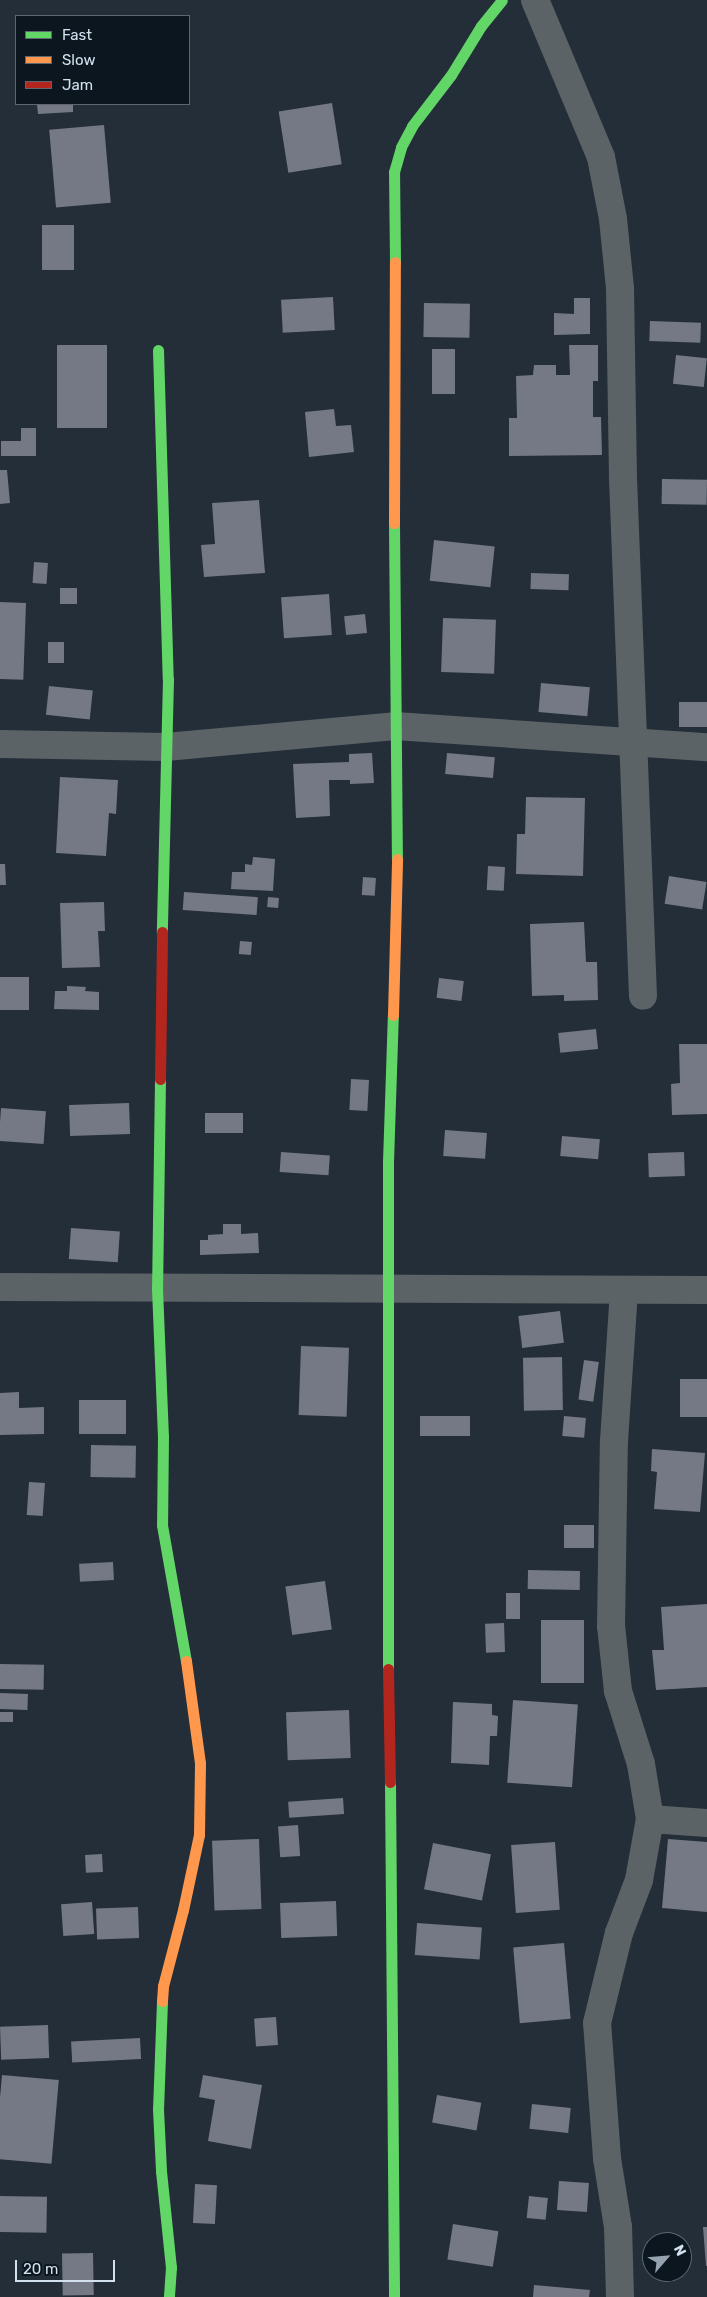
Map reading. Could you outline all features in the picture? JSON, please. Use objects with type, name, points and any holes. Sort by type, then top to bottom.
[{"type":"street","points":[[394,2297],[392,1912],[388,1640],[388,1162],[397,888],[394,172],[402,147],[412,126],[451,75],[481,26],[502,0]]},
{"type":"street","points":[[535,0],[601,157],[613,219],[620,288],[623,478],[643,996]]},
{"type":"street","points":[[158,350],[168,679],[157,1288],[163,1436],[162,1525],[174,1604],[190,1682],[200,1762],[199,1835],[183,1910],[163,1986],[158,2109],[161,2171],[167,2213],[170,2258],[169,2297]]},
{"type":"street","points":[[0,744],[166,747],[395,726],[632,744],[707,747]]},
{"type":"street","points":[[0,1287],[707,1290]]},
{"type":"street","points":[[620,2297],[618,2227],[607,2158],[597,2023],[619,1933],[639,1880],[650,1819],[641,1764],[618,1691],[612,1626],[614,1441],[624,1290]]},
{"type":"street","points":[[650,1819],[707,1824]]},
{"type":"building","points":[[332,103],[342,164],[288,173],[279,111]]},
{"type":"building","points":[[37,105],[73,105],[73,112],[38,114]]},
{"type":"building","points":[[104,125],[111,203],[56,207],[49,130]]},
{"type":"building","points":[[42,225],[74,225],[74,270],[42,270]]},
{"type":"building","points":[[333,297],[335,330],[283,333],[281,300]]},
{"type":"building","points":[[574,298],[590,298],[590,334],[554,335],[554,313],[574,314]]},
{"type":"building","points":[[424,303],[470,304],[469,338],[423,337]]},
{"type":"building","points":[[650,321],[701,323],[700,343],[649,341]]},
{"type":"building","points":[[57,345],[107,345],[107,428],[57,428]]},
{"type":"building","points":[[569,345],[598,345],[598,381],[593,381],[593,417],[601,417],[602,455],[509,456],[509,418],[517,418],[516,376],[533,375],[534,365],[556,365],[556,375],[570,375]]},
{"type":"building","points":[[432,349],[455,349],[455,394],[432,394]]},
{"type":"building","points":[[676,355],[707,358],[704,387],[673,384]]},
{"type":"building","points":[[334,409],[336,426],[351,425],[354,452],[309,457],[305,412]]},
{"type":"building","points":[[21,428],[36,428],[36,456],[1,456],[1,441],[21,441]]},
{"type":"building","points":[[0,470],[7,470],[10,503],[0,504]]},
{"type":"building","points":[[662,479],[707,480],[707,505],[662,504]]},
{"type":"building","points":[[259,500],[265,573],[204,577],[201,545],[215,544],[212,503]]},
{"type":"building","points":[[434,540],[495,546],[490,587],[430,581]]},
{"type":"building","points":[[34,562],[48,563],[47,584],[33,583]]},
{"type":"building","points":[[531,573],[569,574],[568,590],[530,589]]},
{"type":"building","points":[[60,588],[77,588],[77,604],[60,604]]},
{"type":"building","points":[[329,594],[332,635],[284,638],[281,597]]},
{"type":"building","points":[[0,602],[26,603],[23,680],[0,679]]},
{"type":"building","points":[[365,614],[367,633],[346,635],[344,616]]},
{"type":"building","points":[[443,618],[496,620],[494,674],[441,672]]},
{"type":"building","points":[[48,642],[64,642],[64,663],[48,663]]},
{"type":"building","points":[[541,683],[590,687],[587,716],[538,712]]},
{"type":"building","points":[[49,686],[93,691],[90,719],[46,715]]},
{"type":"building","points":[[679,702],[707,702],[707,727],[679,727]]},
{"type":"building","points":[[372,753],[374,783],[350,784],[350,780],[329,780],[330,816],[296,818],[293,764],[349,762],[349,754]]},
{"type":"building","points":[[447,753],[495,757],[493,778],[445,774]]},
{"type":"building","points":[[60,777],[118,780],[116,814],[109,813],[106,856],[56,853]]},
{"type":"building","points":[[526,797],[585,798],[583,876],[516,874],[517,834],[525,834]]},
{"type":"building","points":[[253,857],[275,859],[273,891],[231,889],[232,872],[245,872],[245,864],[252,865]]},
{"type":"building","points":[[0,864],[5,864],[6,885],[0,885]]},
{"type":"building","points":[[488,866],[505,867],[504,891],[487,890]]},
{"type":"building","points":[[669,876],[707,882],[702,910],[665,904]]},
{"type":"building","points":[[363,877],[376,878],[375,896],[362,895]]},
{"type":"building","points":[[184,892],[258,897],[257,915],[183,910]]},
{"type":"building","points":[[268,897],[279,898],[278,908],[267,907]]},
{"type":"building","points":[[104,902],[105,931],[98,931],[100,967],[62,968],[60,903]]},
{"type":"building","points":[[584,922],[586,962],[597,962],[598,1000],[564,1001],[564,995],[532,996],[530,924]]},
{"type":"building","points":[[240,941],[252,942],[251,955],[239,954]]},
{"type":"building","points":[[0,977],[29,977],[29,1010],[0,1010]]},
{"type":"building","points":[[439,978],[464,981],[461,1001],[437,998]]},
{"type":"building","points":[[67,986],[86,987],[85,991],[99,992],[99,1010],[54,1009],[55,991],[67,991]]},
{"type":"building","points":[[596,1029],[598,1049],[560,1053],[558,1033]]},
{"type":"building","points":[[679,1044],[707,1044],[707,1114],[672,1115],[671,1084],[680,1083]]},
{"type":"building","points":[[351,1079],[369,1080],[367,1111],[349,1110]]},
{"type":"building","points":[[129,1103],[130,1134],[70,1136],[69,1105]]},
{"type":"building","points":[[1,1108],[46,1111],[44,1144],[0,1141]]},
{"type":"building","points":[[205,1113],[243,1113],[243,1133],[205,1133]]},
{"type":"building","points":[[445,1130],[487,1133],[485,1159],[443,1156]]},
{"type":"building","points":[[562,1136],[600,1139],[598,1159],[560,1156]]},
{"type":"building","points":[[281,1152],[330,1155],[328,1175],[280,1172]]},
{"type":"building","points":[[684,1152],[685,1176],[649,1177],[648,1153]]},
{"type":"building","points":[[223,1224],[241,1224],[241,1234],[258,1233],[259,1253],[200,1255],[200,1240],[208,1240],[208,1235],[223,1234]]},
{"type":"building","points":[[71,1228],[120,1231],[118,1262],[69,1259]]},
{"type":"building","points":[[560,1311],[564,1343],[522,1348],[518,1316]]},
{"type":"building","points":[[301,1346],[349,1348],[347,1417],[299,1415]]},
{"type":"building","points":[[562,1357],[563,1410],[524,1411],[523,1358]]},
{"type":"building","points":[[584,1360],[599,1362],[593,1402],[578,1400]]},
{"type":"building","points":[[680,1379],[707,1379],[707,1417],[680,1417]]},
{"type":"building","points":[[19,1392],[19,1408],[44,1407],[44,1434],[0,1435],[0,1393]]},
{"type":"building","points":[[79,1400],[126,1400],[126,1434],[79,1434]]},
{"type":"building","points":[[420,1416],[470,1416],[470,1436],[420,1436]]},
{"type":"building","points":[[564,1416],[586,1418],[584,1438],[562,1436]]},
{"type":"building","points":[[91,1445],[136,1446],[135,1478],[90,1477]]},
{"type":"building","points":[[652,1449],[705,1453],[700,1512],[654,1509],[657,1472],[651,1471]]},
{"type":"building","points":[[29,1482],[45,1483],[43,1516],[27,1515]]},
{"type":"building","points":[[564,1525],[594,1525],[594,1548],[564,1548]]},
{"type":"building","points":[[113,1562],[114,1580],[80,1582],[79,1564]]},
{"type":"building","points":[[528,1570],[580,1571],[580,1590],[528,1589]]},
{"type":"building","points":[[325,1581],[332,1630],[292,1635],[285,1587]]},
{"type":"building","points":[[506,1593],[520,1593],[520,1619],[506,1619]]},
{"type":"building","points":[[707,1604],[707,1687],[656,1690],[652,1650],[664,1650],[661,1607]]},
{"type":"building","points":[[541,1620],[584,1620],[584,1683],[541,1683]]},
{"type":"building","points":[[504,1623],[505,1652],[486,1653],[485,1624]]},
{"type":"building","points":[[0,1664],[44,1665],[44,1690],[0,1689]]},
{"type":"building","points":[[0,1693],[28,1694],[27,1710],[0,1709]]},
{"type":"building","points":[[513,1700],[578,1705],[572,1787],[507,1783]]},
{"type":"building","points":[[453,1702],[492,1704],[492,1715],[498,1716],[497,1736],[490,1736],[489,1765],[451,1763]]},
{"type":"building","points":[[349,1710],[351,1758],[288,1760],[286,1712]]},
{"type":"building","points":[[0,1712],[13,1712],[13,1722],[0,1722]]},
{"type":"building","points":[[343,1798],[344,1814],[289,1818],[288,1802]]},
{"type":"building","points":[[298,1825],[300,1856],[280,1857],[278,1826]]},
{"type":"building","points":[[259,1839],[261,1909],[214,1911],[212,1841]]},
{"type":"building","points":[[668,1839],[707,1842],[707,1912],[662,1908]]},
{"type":"building","points":[[555,1842],[560,1910],[516,1913],[511,1845]]},
{"type":"building","points":[[433,1843],[491,1854],[482,1900],[424,1889]]},
{"type":"building","points":[[102,1854],[103,1872],[86,1873],[85,1855]]},
{"type":"building","points":[[336,1901],[337,1936],[281,1938],[280,1903]]},
{"type":"building","points":[[92,1902],[94,1934],[63,1936],[61,1904]]},
{"type":"building","points":[[138,1907],[139,1938],[97,1939],[96,1908]]},
{"type":"building","points":[[417,1923],[482,1928],[480,1959],[415,1955]]},
{"type":"building","points":[[564,1943],[571,2019],[520,2023],[513,1947]]},
{"type":"building","points":[[276,2017],[278,2045],[256,2046],[254,2019]]},
{"type":"building","points":[[48,2025],[49,2058],[1,2060],[0,2027]]},
{"type":"building","points":[[140,2038],[141,2059],[72,2063],[71,2042]]},
{"type":"building","points":[[2,2075],[59,2080],[51,2164],[0,2159]]},
{"type":"building","points":[[203,2075],[262,2085],[251,2149],[208,2141],[215,2100],[199,2097]]},
{"type":"building","points":[[437,2095],[481,2103],[476,2130],[432,2123]]},
{"type":"building","points":[[532,2104],[571,2108],[568,2133],[529,2129]]},
{"type":"building","points":[[559,2181],[589,2183],[587,2212],[557,2210]]},
{"type":"building","points":[[195,2184],[217,2185],[215,2224],[193,2223]]},
{"type":"building","points":[[0,2196],[47,2197],[46,2233],[0,2232]]},
{"type":"building","points":[[529,2196],[548,2198],[546,2220],[527,2218]]},
{"type":"building","points":[[453,2224],[498,2231],[493,2267],[447,2260]]},
{"type":"building","points":[[703,2227],[707,2227],[707,2266],[706,2266]]},
{"type":"building","points":[[93,2253],[94,2295],[63,2296],[62,2254]]},
{"type":"building","points":[[534,2285],[590,2290],[589,2297],[533,2297]]},
{"type":"traffic: fast","points":[[395,262],[394,172],[401,147],[412,126],[451,75],[481,26],[502,0]]},
{"type":"traffic: fast","points":[[158,350],[168,679],[162,932]]},
{"type":"traffic: fast","points":[[394,523],[397,859]]},
{"type":"traffic: fast","points":[[388,1669],[388,1162],[393,1015]]},
{"type":"traffic: fast","points":[[160,1079],[157,1288],[163,1436],[162,1525],[186,1661]]},
{"type":"traffic: fast","points":[[390,1782],[394,2297]]},
{"type":"traffic: fast","points":[[162,2001],[158,2109],[161,2171],[171,2267],[169,2297]]},
{"type":"traffic: slow","points":[[394,523],[395,262]]},
{"type":"traffic: slow","points":[[393,1015],[397,859]]},
{"type":"traffic: slow","points":[[162,2001],[163,1986],[183,1910],[199,1835],[200,1763],[186,1661]]},
{"type":"traffic: jam","points":[[160,1079],[162,932]]},
{"type":"traffic: jam","points":[[388,1669],[390,1782]]}]
